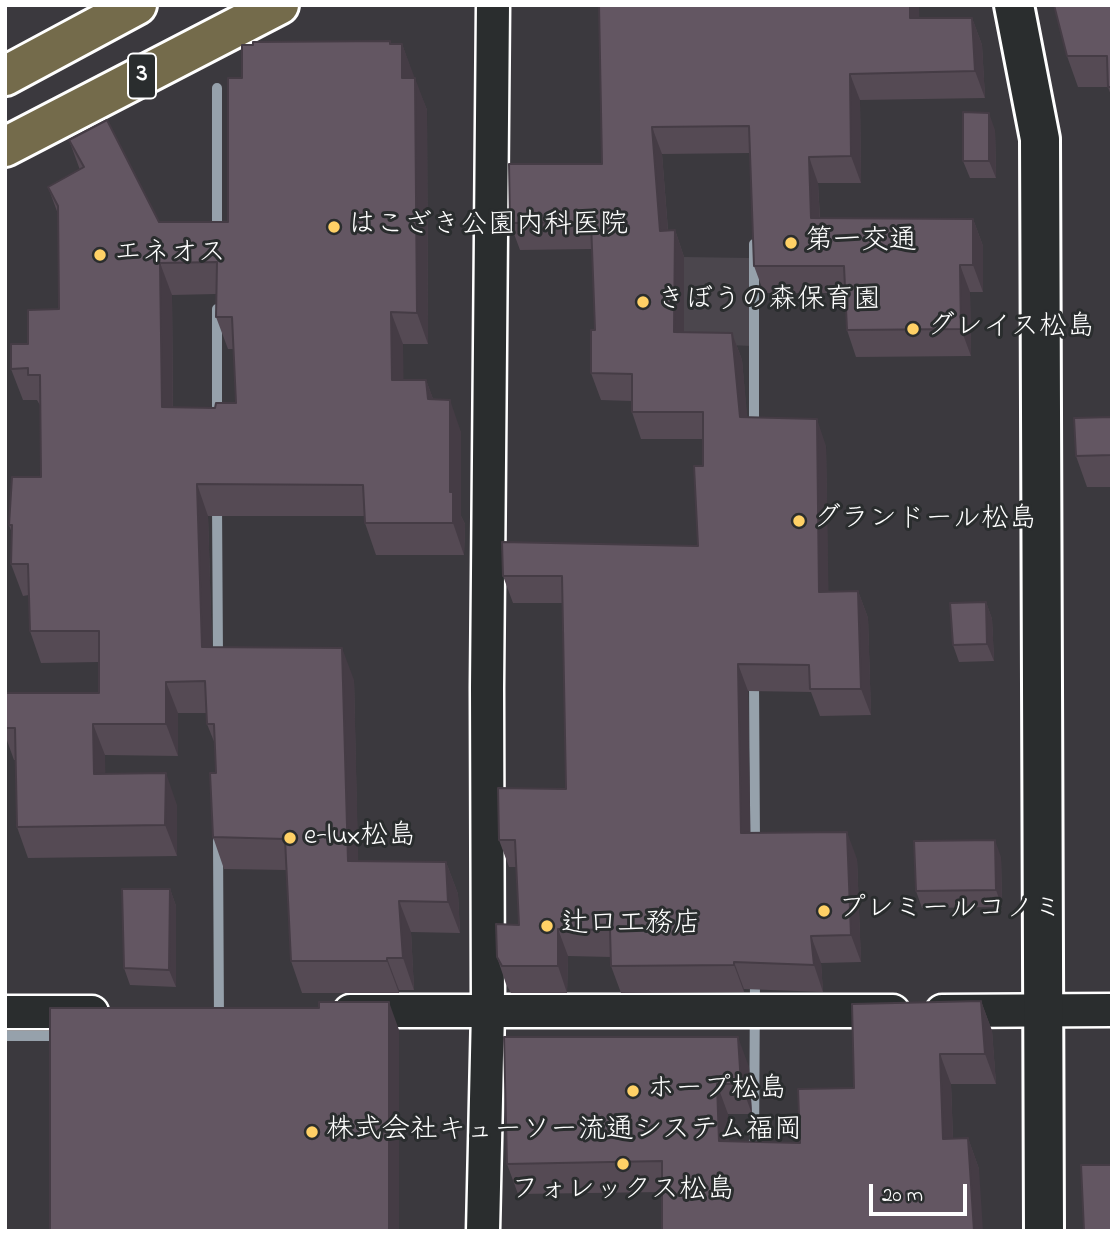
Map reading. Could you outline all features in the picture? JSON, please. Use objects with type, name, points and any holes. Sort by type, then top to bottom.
[{"type":"highway","name":"3","points":[[5,76],[137,5]]},
{"type":"highway","name":"3","points":[[5,147],[279,5]]},
{"type":"street","points":[[483,1231],[488,1011],[487,687],[492,5]]},
{"type":"street","points":[[1014,5],[1040,139],[1044,1231]]},
{"type":"street","points":[[323,1012],[1112,1010]]},
{"type":"street","points":[[5,1012],[116,1012]]},
{"type":"shaded area","points":[[684,257],[749,258],[752,346],[684,343]]},
{"type":"building","points":[[599,5],[910,5],[910,18],[972,18],[975,71],[850,74],[851,156],[809,157],[811,218],[973,219],[973,265],[960,265],[961,329],[847,330],[844,266],[754,266],[749,126],[652,127],[660,231],[675,230],[674,332],[732,333],[740,417],[817,419],[819,592],[858,591],[861,689],[810,689],[809,665],[738,664],[741,833],[847,832],[851,935],[811,936],[814,965],[734,962],[734,965],[611,966],[610,930],[558,929],[558,966],[502,966],[497,957],[496,924],[519,925],[515,840],[499,840],[498,788],[566,789],[562,576],[503,576],[502,542],[698,546],[694,466],[703,466],[703,412],[632,412],[632,374],[591,373],[591,330],[595,330],[591,222],[510,223],[509,164],[602,164]]},
{"type":"building","points":[[1054,5],[1112,5],[1112,87],[1108,87],[1107,56],[1067,56]]},
{"type":"building","points":[[390,41],[390,44],[402,44],[402,78],[415,78],[417,313],[391,312],[392,380],[426,380],[428,399],[450,400],[450,492],[453,492],[453,523],[365,523],[363,485],[197,484],[202,647],[342,648],[348,861],[446,862],[448,902],[399,901],[403,958],[387,958],[387,961],[291,961],[285,839],[213,837],[210,773],[216,773],[214,724],[207,724],[205,681],[166,682],[166,724],[93,724],[94,774],[166,773],[165,825],[17,827],[15,728],[5,728],[5,693],[99,693],[99,631],[30,631],[28,564],[11,564],[12,525],[9,525],[12,477],[41,477],[40,375],[28,375],[28,368],[11,369],[11,344],[28,344],[28,310],[59,309],[58,206],[48,187],[84,167],[69,140],[107,120],[159,222],[228,222],[228,78],[242,78],[242,45],[253,45],[253,42]],"holes":[[[217,262],[216,317],[232,317],[236,403],[216,403],[215,408],[162,407],[160,263]]]},
{"type":"building","points":[[963,112],[989,113],[989,161],[963,161]]},
{"type":"building","points":[[1112,417],[1112,455],[1076,456],[1074,418]]},
{"type":"building","points":[[986,602],[987,644],[953,645],[950,603]]},
{"type":"building","points":[[995,840],[996,890],[916,891],[914,841]]},
{"type":"building","points":[[122,889],[170,889],[169,970],[124,968]]},
{"type":"building","points":[[981,1001],[985,1054],[940,1054],[943,1139],[968,1138],[974,1231],[662,1231],[662,1161],[507,1164],[504,1037],[738,1037],[741,1084],[717,1084],[719,1141],[800,1143],[798,1089],[854,1088],[852,1004]]},
{"type":"building","points":[[319,1002],[389,1002],[389,1231],[50,1231],[50,1008],[319,1008]]},
{"type":"building","points":[[1081,1165],[1112,1165],[1112,1231],[1084,1231]]},
{"type":"waterway","points":[[217,88],[217,234]]},
{"type":"waterway","points":[[754,244],[754,428]]},
{"type":"waterway","points":[[217,309],[217,416]]},
{"type":"waterway","points":[[217,505],[218,658]]},
{"type":"waterway","points":[[754,681],[755,845]]},
{"type":"waterway","points":[[218,841],[219,1022]]},
{"type":"waterway","points":[[754,1153],[755,979]]},
{"type":"waterway","points":[[5,1036],[61,1036]]},
{"type":"place","name":"はこざき公園内科医院","points":[[334,227]]},
{"type":"place","name":"第一交通","points":[[791,243]]},
{"type":"place","name":"エネオス","points":[[100,255]]},
{"type":"place","name":"きぼうの森保育園","points":[[643,302]]},
{"type":"place","name":"グレイス松島","points":[[913,329]]},
{"type":"place","name":"グランドール松島","points":[[799,521]]},
{"type":"place","name":"e-lux松島","points":[[290,838]]},
{"type":"place","name":"プレミールコノミ","points":[[824,911]]},
{"type":"place","name":"辻口工務店","points":[[547,926]]},
{"type":"place","name":"ホープ松島","points":[[633,1091]]},
{"type":"place","name":"株式会社キューソー流通システム福岡","points":[[312,1132]]},
{"type":"place","name":"フォレックス松島","points":[[623,1164]]}]
